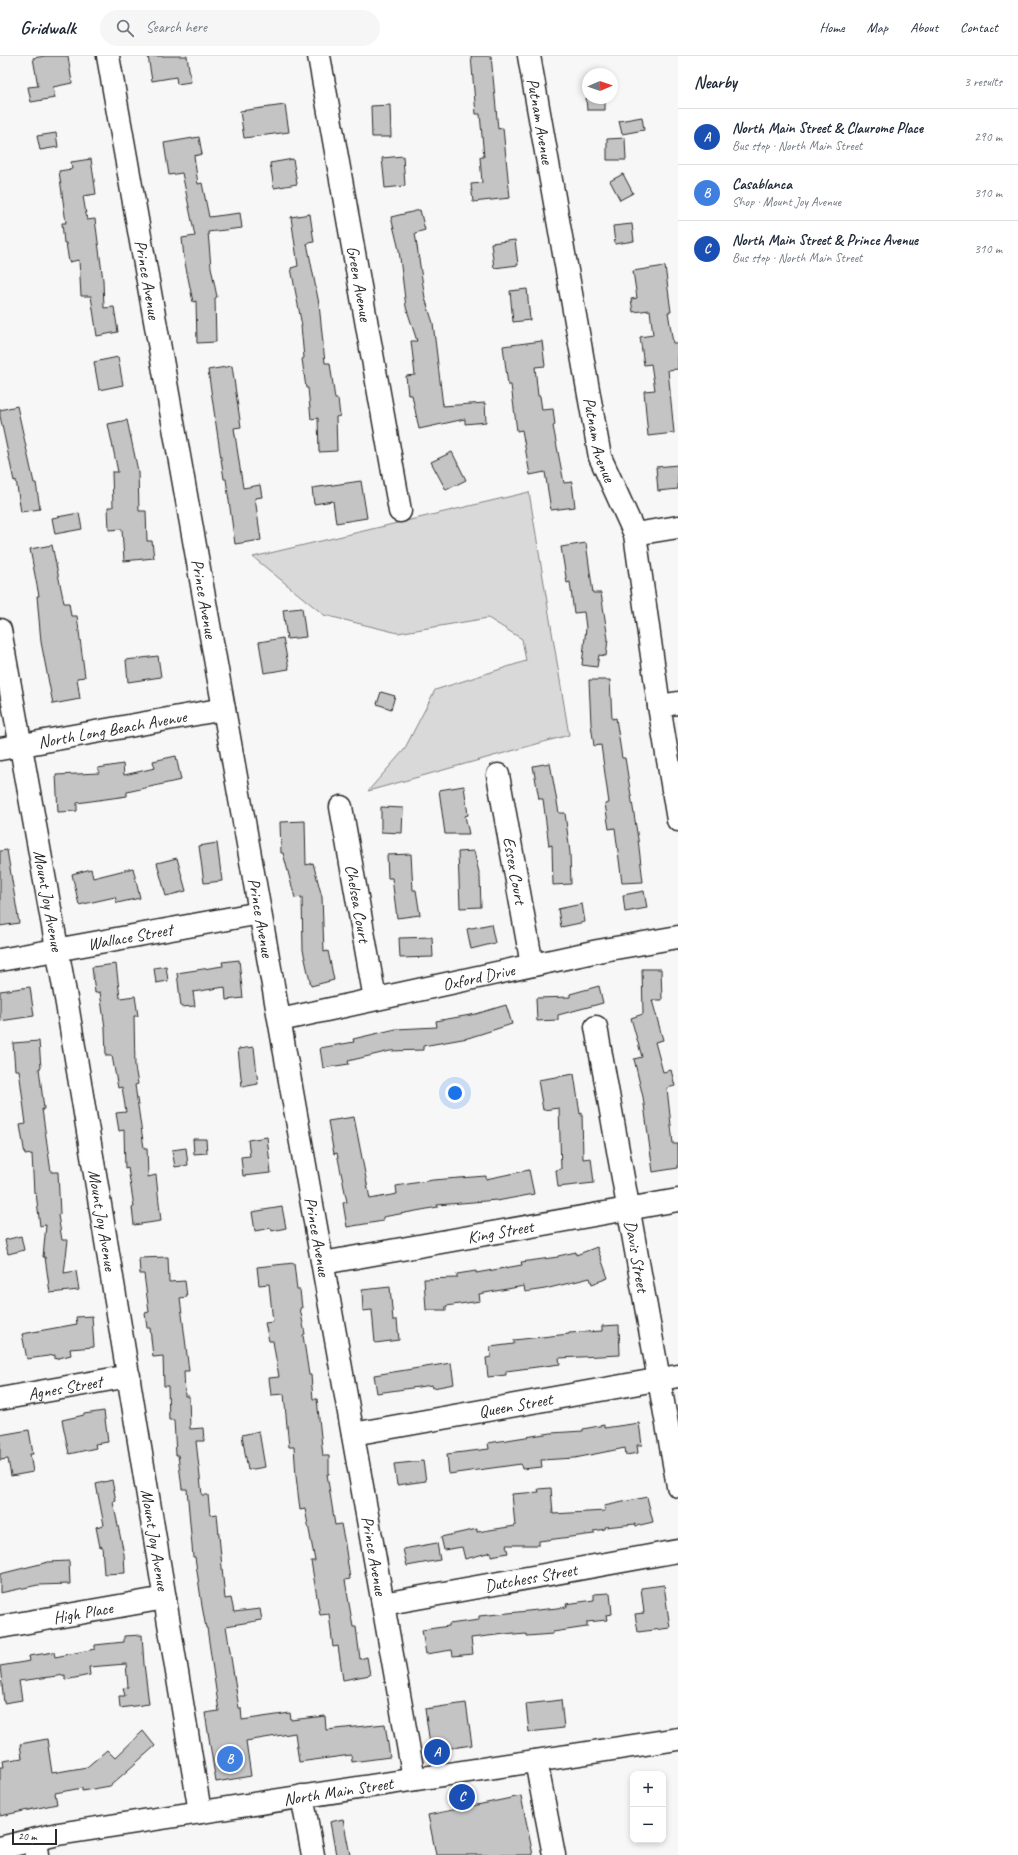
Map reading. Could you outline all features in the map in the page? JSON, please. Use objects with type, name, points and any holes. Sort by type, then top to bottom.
[{"type":"street","name":"Prince Avenue","points":[[108,56],[414,1779]]},
{"type":"street","name":"Green Avenue","points":[[319,56],[400,511]]},
{"type":"street","name":"Putnam Avenue","points":[[529,56],[600,456],[635,534],[668,704],[678,820]]},
{"type":"street","points":[[635,534],[678,527]]},
{"type":"street","name":"Mount Joy Avenue","points":[[0,630],[10,748],[67,1004],[200,1812]]},
{"type":"street","name":"North Long Beach Avenue","points":[[10,748],[224,709]]},
{"type":"street","name":"Essex Court","points":[[498,775],[532,965]]},
{"type":"street","name":"Chelsea Court","points":[[341,807],[375,999]]},
{"type":"street","name":"Wallace Street","points":[[0,960],[260,913]]},
{"type":"street","name":"Oxford Drive","points":[[280,1020],[598,951],[678,937]]},
{"type":"street","name":"Davis Street","points":[[596,1027],[629,1209],[668,1378],[678,1486]]},
{"type":"street","name":"King Street","points":[[323,1263],[678,1200]]},
{"type":"street","name":"Agnes Street","points":[[0,1399],[129,1376]]},
{"type":"street","name":"Queen Street","points":[[353,1434],[668,1378]]},
{"type":"street","name":"Dutchess Street","points":[[383,1604],[678,1551]]},
{"type":"street","name":"High Place","points":[[0,1627],[165,1598]]},
{"type":"street","name":"North Main Street","points":[[0,1848],[36,1848],[58,1834],[678,1739]]},
{"type":"street","points":[[536,1761],[554,1855]]},
{"type":"street","points":[[302,1796],[313,1855]]},
{"type":"shaded area","points":[[529,492],[569,735],[368,791],[404,750],[435,690],[526,661],[522,639],[488,618],[398,633],[324,615],[253,557]]},
{"type":"building","points":[[45,56],[68,56],[72,83],[53,87],[55,98],[31,102],[28,87],[38,86],[33,58]]},
{"type":"building","points":[[148,56],[187,56],[191,82],[177,84],[176,77],[152,81]]},
{"type":"building","points":[[471,56],[491,56],[498,129],[503,128],[510,198],[473,202],[471,184],[482,183],[480,157],[484,157],[480,114],[476,114]]},
{"type":"building","points":[[586,104],[605,104],[605,110],[587,110]]},
{"type":"building","points":[[285,105],[289,132],[244,138],[240,111]]},
{"type":"building","points":[[390,105],[391,137],[372,137],[371,106]]},
{"type":"building","points":[[642,117],[644,130],[622,134],[619,121]]},
{"type":"building","points":[[56,133],[58,147],[40,150],[37,136]]},
{"type":"building","points":[[199,137],[202,154],[194,156],[198,184],[202,183],[209,217],[240,213],[242,228],[208,232],[211,267],[217,297],[215,298],[216,342],[197,343],[196,301],[193,302],[184,258],[182,238],[195,236],[182,173],[169,175],[164,143]]},
{"type":"building","points":[[625,138],[626,160],[607,160],[607,139]]},
{"type":"building","points":[[403,156],[405,186],[385,188],[382,158]]},
{"type":"building","points":[[91,159],[96,194],[83,196],[87,220],[95,219],[103,280],[104,308],[114,307],[118,332],[97,336],[91,296],[81,296],[79,260],[69,262],[66,243],[64,243],[62,223],[66,223],[59,171],[72,169],[71,162]]},
{"type":"building","points":[[293,159],[297,184],[274,188],[270,163]]},
{"type":"building","points":[[623,174],[633,193],[620,200],[610,181]]},
{"type":"building","points":[[420,210],[425,230],[415,233],[425,298],[433,323],[443,406],[485,403],[486,422],[465,424],[465,419],[419,429],[412,395],[408,395],[406,376],[415,375],[411,341],[417,341],[406,307],[399,250],[391,217]]},
{"type":"building","points":[[310,214],[314,242],[307,243],[319,304],[325,363],[330,363],[335,399],[338,399],[340,416],[336,417],[337,451],[319,452],[318,418],[311,419],[308,388],[306,388],[302,359],[304,358],[302,326],[291,268],[298,266],[291,217]]},
{"type":"building","points":[[632,224],[634,241],[615,244],[613,226]]},
{"type":"building","points":[[515,240],[518,265],[494,268],[491,243]]},
{"type":"building","points":[[665,266],[671,312],[668,312],[673,343],[678,343],[678,369],[668,370],[674,433],[648,436],[644,391],[655,390],[651,364],[644,365],[640,337],[653,335],[650,310],[633,312],[631,299],[637,298],[633,271]]},
{"type":"building","points":[[527,289],[530,320],[513,322],[510,291]]},
{"type":"building","points":[[542,341],[545,366],[535,367],[538,396],[540,396],[542,410],[553,409],[555,425],[553,426],[564,483],[572,482],[575,507],[551,510],[545,472],[530,475],[522,430],[517,431],[511,385],[508,385],[503,346]]},
{"type":"building","points":[[118,357],[123,385],[99,390],[94,362]]},
{"type":"building","points":[[232,366],[241,427],[234,428],[243,488],[260,485],[262,497],[255,498],[261,540],[235,544],[208,370]]},
{"type":"building","points":[[17,406],[34,483],[36,483],[40,509],[21,512],[16,480],[14,481],[0,416],[0,410]]},
{"type":"building","points":[[127,420],[138,471],[139,511],[146,511],[147,541],[152,541],[154,558],[124,561],[122,529],[109,530],[108,507],[113,507],[112,472],[118,472],[108,424]]},
{"type":"building","points":[[452,452],[466,480],[446,490],[431,462]]},
{"type":"building","points":[[678,465],[678,489],[658,491],[656,467]]},
{"type":"building","points":[[361,481],[367,518],[336,523],[333,501],[314,504],[312,488]]},
{"type":"building","points":[[79,513],[82,529],[55,534],[52,518]]},
{"type":"building","points":[[586,543],[593,593],[601,593],[608,639],[606,656],[599,655],[597,667],[582,665],[586,628],[584,612],[574,613],[570,582],[567,583],[561,547]]},
{"type":"building","points":[[52,545],[64,603],[69,603],[71,616],[77,616],[85,677],[77,678],[80,699],[53,704],[41,642],[37,596],[39,596],[30,549]]},
{"type":"building","points":[[302,608],[306,637],[287,639],[283,610]]},
{"type":"building","points":[[283,638],[289,669],[264,673],[259,642]]},
{"type":"building","points":[[158,656],[161,677],[128,682],[126,660]]},
{"type":"building","points":[[589,680],[610,680],[612,719],[616,718],[622,758],[625,758],[638,839],[643,882],[622,883],[615,828],[609,829],[605,804],[609,803],[601,745],[594,746],[591,724]]},
{"type":"building","points":[[381,692],[395,696],[391,709],[377,704]]},
{"type":"building","points":[[176,756],[181,780],[127,792],[127,796],[77,803],[77,811],[58,812],[56,775],[99,773],[98,768],[123,764],[124,775],[155,768],[153,761]]},
{"type":"building","points":[[550,763],[559,813],[565,813],[570,853],[571,884],[553,885],[552,845],[549,846],[543,799],[539,799],[533,766]]},
{"type":"building","points":[[464,786],[468,815],[465,816],[469,834],[445,834],[439,790]]},
{"type":"building","points":[[381,807],[403,808],[402,833],[381,832]]},
{"type":"building","points":[[305,821],[306,865],[313,863],[322,897],[324,952],[328,951],[334,980],[311,986],[303,950],[302,897],[295,898],[283,853],[281,853],[280,822]]},
{"type":"building","points":[[217,843],[222,881],[204,883],[199,846]]},
{"type":"building","points":[[7,850],[19,923],[0,926],[0,851]]},
{"type":"building","points":[[474,851],[480,877],[481,907],[460,908],[458,852]]},
{"type":"building","points":[[411,854],[413,890],[416,890],[420,915],[397,918],[392,878],[388,878],[387,855]]},
{"type":"building","points":[[177,858],[186,891],[166,896],[157,863]]},
{"type":"building","points":[[133,868],[140,898],[117,903],[115,897],[79,905],[72,874],[91,869],[93,878]]},
{"type":"building","points":[[644,891],[647,908],[625,912],[623,895]]},
{"type":"building","points":[[582,904],[585,922],[561,927],[558,909]]},
{"type":"building","points":[[491,924],[495,943],[471,949],[467,929]]},
{"type":"building","points":[[432,937],[433,957],[400,958],[399,938]]},
{"type":"building","points":[[239,960],[243,998],[226,1000],[225,987],[193,992],[195,1006],[181,1007],[177,973],[223,966],[222,962]]},
{"type":"building","points":[[116,964],[120,998],[135,996],[138,1016],[134,1016],[135,1067],[138,1084],[135,1085],[144,1148],[147,1148],[148,1177],[156,1175],[161,1221],[134,1225],[132,1207],[134,1207],[128,1168],[125,1169],[124,1130],[119,1131],[116,1113],[126,1112],[122,1087],[118,1088],[112,1056],[106,1056],[105,1028],[100,992],[95,993],[92,967]]},
{"type":"building","points":[[166,966],[168,981],[156,983],[154,968]]},
{"type":"building","points":[[642,969],[661,969],[662,1000],[652,1000],[663,1040],[655,1042],[663,1072],[671,1070],[675,1086],[667,1088],[673,1144],[678,1144],[678,1168],[653,1172],[643,1097],[634,1059],[642,1057],[631,1018],[643,1014]]},
{"type":"building","points":[[599,986],[603,1003],[558,1015],[558,1020],[537,1021],[536,998],[570,997],[570,994]]},
{"type":"building","points":[[30,987],[34,1016],[0,1021],[0,991]]},
{"type":"building","points":[[506,1005],[512,1024],[468,1038],[423,1046],[423,1050],[390,1051],[348,1061],[349,1064],[323,1068],[320,1048],[354,1042],[353,1039],[396,1029],[437,1027],[436,1021],[476,1014]]},
{"type":"building","points":[[39,1041],[41,1068],[39,1068],[44,1109],[42,1109],[51,1172],[58,1172],[60,1214],[58,1215],[62,1240],[68,1240],[64,1273],[76,1271],[79,1290],[50,1293],[45,1257],[43,1257],[46,1225],[40,1226],[36,1193],[34,1193],[32,1154],[25,1155],[20,1125],[26,1124],[19,1070],[15,1070],[13,1043]]},
{"type":"building","points":[[254,1047],[258,1084],[242,1087],[238,1049]]},
{"type":"building","points":[[574,1074],[580,1114],[582,1113],[583,1159],[591,1158],[594,1183],[558,1187],[556,1170],[561,1169],[559,1108],[543,1110],[538,1080]]},
{"type":"building","points":[[354,1117],[370,1199],[397,1194],[396,1186],[433,1180],[486,1176],[486,1179],[529,1170],[534,1194],[497,1201],[437,1205],[438,1207],[383,1217],[383,1221],[347,1227],[343,1203],[347,1202],[337,1153],[334,1154],[328,1121]]},
{"type":"building","points":[[267,1137],[271,1173],[243,1176],[241,1157],[250,1156],[248,1140]]},
{"type":"building","points":[[193,1139],[206,1139],[207,1153],[194,1154]]},
{"type":"building","points":[[186,1148],[188,1165],[175,1167],[172,1150]]},
{"type":"building","points":[[282,1207],[286,1228],[272,1231],[271,1228],[255,1231],[252,1212]]},
{"type":"building","points":[[21,1236],[24,1250],[8,1254],[5,1240]]},
{"type":"building","points":[[597,1247],[608,1278],[592,1284],[590,1278],[545,1289],[525,1292],[524,1286],[479,1294],[480,1301],[446,1306],[446,1310],[426,1310],[424,1279],[457,1278],[457,1274],[476,1271],[476,1273],[522,1265],[521,1262],[558,1257],[576,1252],[576,1255]]},
{"type":"building","points":[[168,1257],[169,1282],[185,1281],[187,1297],[180,1298],[189,1371],[184,1371],[185,1396],[189,1396],[190,1429],[203,1428],[204,1441],[196,1441],[202,1495],[208,1495],[210,1515],[217,1514],[225,1599],[231,1598],[234,1612],[260,1609],[262,1620],[226,1626],[242,1720],[290,1713],[291,1720],[325,1716],[326,1730],[385,1724],[390,1757],[352,1762],[351,1755],[299,1762],[295,1733],[246,1741],[251,1776],[216,1782],[205,1713],[219,1711],[207,1628],[202,1606],[195,1557],[193,1557],[187,1489],[182,1489],[178,1455],[176,1455],[174,1420],[169,1420],[168,1386],[164,1386],[163,1356],[153,1357],[150,1328],[147,1328],[145,1313],[149,1312],[144,1274],[140,1274],[139,1258]]},
{"type":"building","points":[[294,1263],[297,1290],[300,1290],[302,1308],[300,1308],[305,1334],[303,1335],[309,1375],[311,1375],[313,1399],[317,1399],[323,1456],[329,1456],[329,1474],[327,1474],[335,1525],[341,1524],[345,1544],[350,1579],[345,1580],[353,1627],[356,1627],[360,1659],[367,1657],[370,1675],[343,1680],[338,1646],[333,1647],[329,1614],[320,1615],[311,1561],[315,1561],[305,1509],[300,1510],[294,1447],[289,1447],[284,1394],[271,1395],[269,1378],[279,1377],[273,1341],[269,1341],[265,1323],[273,1322],[269,1284],[259,1285],[257,1267]]},
{"type":"building","points":[[390,1287],[393,1320],[397,1320],[399,1340],[375,1343],[372,1310],[363,1311],[362,1290]]},
{"type":"building","points":[[92,1316],[94,1347],[70,1349],[71,1355],[55,1359],[55,1355],[27,1359],[22,1334],[77,1324],[76,1317]]},
{"type":"building","points":[[619,1325],[620,1355],[559,1358],[560,1364],[506,1371],[506,1375],[488,1377],[486,1358],[491,1357],[490,1347],[514,1344],[514,1340],[569,1333],[602,1331],[602,1326]]},
{"type":"building","points":[[451,1363],[454,1384],[433,1388],[432,1385],[377,1393],[374,1375]]},
{"type":"building","points":[[104,1411],[108,1442],[95,1444],[96,1448],[69,1454],[62,1420],[84,1414]]},
{"type":"building","points":[[639,1423],[642,1445],[637,1445],[638,1453],[626,1455],[625,1448],[575,1458],[541,1460],[542,1467],[522,1469],[521,1464],[449,1474],[447,1454],[489,1449],[488,1443],[551,1433],[583,1431],[583,1429],[604,1425],[604,1428]]},
{"type":"building","points":[[29,1430],[33,1454],[30,1454],[33,1472],[11,1476],[8,1459],[0,1460],[0,1435]]},
{"type":"building","points":[[259,1431],[265,1467],[248,1470],[242,1435]]},
{"type":"building","points":[[423,1461],[426,1481],[397,1485],[394,1464]]},
{"type":"building","points":[[112,1480],[116,1501],[113,1502],[124,1554],[125,1573],[104,1574],[102,1546],[100,1547],[96,1527],[104,1525],[96,1484]]},
{"type":"building","points":[[551,1488],[553,1514],[605,1511],[604,1506],[647,1497],[653,1522],[636,1526],[635,1524],[605,1527],[605,1529],[594,1531],[594,1534],[539,1541],[539,1545],[506,1545],[508,1553],[491,1556],[491,1552],[465,1559],[462,1547],[444,1550],[441,1537],[477,1529],[477,1532],[515,1526],[512,1494],[539,1492],[538,1489]]},
{"type":"building","points":[[437,1543],[440,1560],[407,1566],[403,1549]]},
{"type":"building","points":[[69,1561],[70,1584],[38,1585],[0,1593],[0,1574],[48,1562]]},
{"type":"building","points":[[664,1585],[670,1628],[638,1632],[635,1614],[644,1613],[641,1588]]},
{"type":"building","points":[[610,1593],[612,1614],[606,1615],[607,1620],[587,1622],[587,1627],[553,1632],[553,1634],[527,1636],[527,1634],[514,1635],[514,1633],[471,1638],[473,1654],[453,1656],[452,1650],[426,1654],[422,1630],[449,1626],[449,1624],[479,1620],[479,1616],[567,1607],[566,1604],[594,1600],[594,1594]]},
{"type":"building","points":[[142,1635],[149,1704],[120,1708],[119,1696],[125,1696],[123,1688],[128,1687],[126,1664],[89,1667],[90,1675],[65,1680],[65,1675],[19,1681],[22,1700],[4,1703],[0,1666],[30,1661],[29,1656],[54,1652],[55,1657],[95,1649],[95,1645],[124,1642],[124,1636]]},
{"type":"building","points":[[561,1700],[564,1728],[529,1732],[526,1704]]},
{"type":"building","points":[[466,1703],[472,1745],[431,1751],[425,1709]]},
{"type":"building","points":[[143,1731],[155,1746],[110,1786],[82,1791],[82,1788],[55,1793],[57,1804],[0,1816],[0,1767],[4,1767],[3,1761],[22,1758],[20,1744],[47,1739],[52,1773],[87,1767],[107,1750],[115,1758]]},
{"type":"building","points":[[521,1796],[533,1855],[436,1855],[428,1815]]},
{"type":"building","points":[[343,1819],[350,1855],[336,1855],[330,1822]]},
{"type":"place","name":"North Main Street & Claurome Place","points":[[437,1752]]},
{"type":"place","name":"Casablanca","points":[[230,1759]]},
{"type":"place","name":"North Main Street & Prince Avenue","points":[[462,1797]]}]
